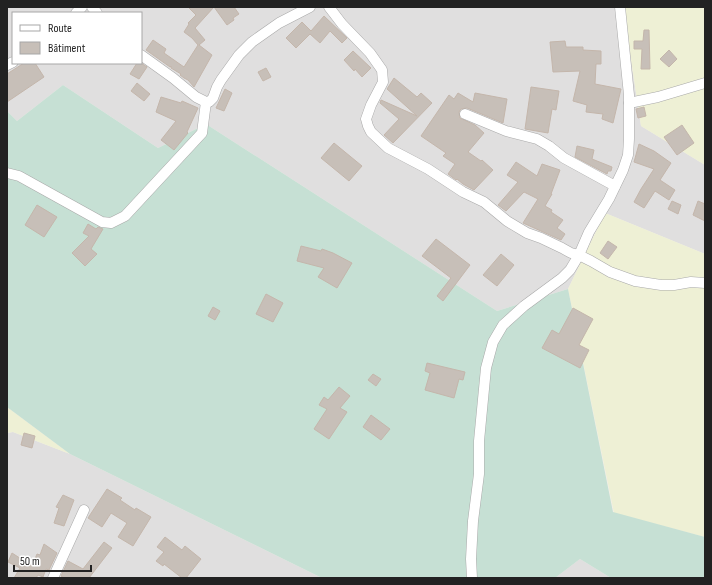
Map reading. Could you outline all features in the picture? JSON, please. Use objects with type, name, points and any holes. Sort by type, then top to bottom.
[{"type":"street","points":[[142,56],[196,97],[206,102],[212,100],[221,80],[239,56],[252,42],[279,23],[310,7]]},
{"type":"street","points":[[329,7],[342,24],[370,53],[382,70],[383,82],[371,105],[366,120],[368,126],[388,148],[428,169],[463,192],[484,202],[507,221],[527,234],[579,255],[610,272],[635,281],[661,285],[674,285],[690,282],[705,283]]},
{"type":"street","points":[[472,578],[471,559],[479,474],[479,441],[486,368],[493,342],[503,325],[524,306],[562,278],[570,270],[615,186],[628,155],[629,103],[620,7]]},
{"type":"street","points":[[629,103],[658,97],[705,83]]},
{"type":"street","points":[[7,173],[19,176],[102,222],[111,223],[125,216],[202,133],[206,102]]},
{"type":"street","points":[[465,114],[500,129],[537,139],[550,146],[564,158],[615,186]]},
{"type":"street","points":[[53,578],[84,510]]},
{"type":"shaded area","points":[[7,7],[623,7],[641,126],[705,165],[705,254],[605,213],[568,289],[497,311],[206,124],[158,148],[63,85],[17,121],[7,111]]},
{"type":"shaded area","points":[[13,432],[70,454],[322,578],[7,578],[7,433]]},
{"type":"shaded area","points":[[580,559],[611,578],[555,578]]},
{"type":"green space","points":[[623,7],[705,7],[705,165],[641,126]]},
{"type":"green space","points":[[63,85],[158,148],[206,124],[497,311],[568,289],[613,512],[705,537],[705,578],[611,578],[580,559],[555,578],[322,578],[70,454],[7,407],[7,111],[17,121]]},
{"type":"green space","points":[[605,213],[705,254],[705,537],[614,513],[568,289]]},
{"type":"green space","points":[[7,407],[70,454],[13,432],[7,433]]},
{"type":"building","points":[[188,7],[214,7],[195,28],[205,40],[199,45],[212,55],[194,87],[188,80],[180,75],[181,74],[171,68],[171,66],[170,67],[146,50],[153,40],[166,49],[164,53],[184,67],[198,45],[184,32],[189,24],[188,23],[196,15]]},
{"type":"building","points":[[214,7],[234,7],[239,14],[227,25]]},
{"type":"building","points":[[324,16],[347,38],[342,43],[330,31],[320,43],[310,34],[296,48],[286,38],[302,22],[311,31]]},
{"type":"building","points":[[644,30],[649,30],[650,69],[641,69],[642,49],[634,49],[634,41],[643,41]]},
{"type":"building","points":[[565,41],[566,47],[583,47],[583,50],[601,51],[601,64],[596,64],[595,84],[621,89],[613,123],[602,119],[603,114],[586,112],[587,105],[573,101],[580,71],[553,72],[550,42]]},
{"type":"building","points":[[669,50],[677,59],[669,67],[660,59]]},
{"type":"building","points":[[353,51],[371,68],[362,77],[344,60]]},
{"type":"building","points":[[22,64],[36,64],[44,77],[7,102],[7,74]]},
{"type":"building","points":[[136,64],[142,64],[147,67],[139,79],[130,74]]},
{"type":"building","points":[[266,68],[271,77],[263,81],[258,72]]},
{"type":"building","points":[[394,78],[417,97],[421,93],[432,103],[393,143],[384,135],[399,119],[380,103],[381,100],[417,116],[387,89]]},
{"type":"building","points":[[137,83],[150,94],[144,101],[131,91]]},
{"type":"building","points":[[531,87],[559,91],[556,110],[552,109],[548,133],[525,129]]},
{"type":"building","points":[[225,89],[232,93],[224,111],[216,108]]},
{"type":"building","points":[[458,93],[473,102],[475,93],[507,99],[503,123],[467,108],[461,109],[459,112],[460,118],[475,125],[484,133],[468,152],[481,161],[482,160],[493,170],[474,190],[448,174],[455,164],[443,156],[446,153],[421,136],[449,95],[454,99]]},
{"type":"building","points":[[161,97],[181,103],[182,101],[198,108],[187,132],[188,133],[174,150],[161,140],[176,121],[156,112]]},
{"type":"building","points":[[644,107],[646,116],[638,118],[636,109]]},
{"type":"building","points":[[682,125],[694,143],[677,155],[664,137]]},
{"type":"building","points":[[334,143],[362,166],[349,181],[321,158]]},
{"type":"building","points":[[639,144],[654,151],[671,163],[660,180],[675,190],[669,200],[655,191],[644,208],[634,202],[654,169],[634,162]]},
{"type":"building","points":[[577,146],[594,150],[592,159],[612,167],[611,171],[608,171],[607,174],[575,157]]},
{"type":"building","points":[[516,162],[537,176],[542,164],[560,170],[552,194],[545,206],[563,220],[557,228],[565,234],[561,240],[523,223],[538,199],[524,192],[506,211],[498,205],[518,182],[507,175]]},
{"type":"building","points":[[672,201],[681,205],[678,214],[668,209]]},
{"type":"building","points":[[698,201],[705,204],[705,221],[693,215]]},
{"type":"building","points":[[37,205],[57,217],[44,237],[25,225]]},
{"type":"building","points":[[88,224],[96,229],[98,227],[103,229],[91,249],[97,254],[85,266],[72,253],[89,236],[83,233]]},
{"type":"building","points":[[436,239],[470,265],[443,301],[437,296],[451,278],[422,256]]},
{"type":"building","points":[[608,241],[617,247],[608,259],[600,253]]},
{"type":"building","points":[[301,246],[321,251],[322,249],[352,263],[337,288],[318,277],[324,268],[297,261]]},
{"type":"building","points":[[501,254],[514,265],[497,286],[483,275]]},
{"type":"building","points":[[266,294],[283,303],[273,322],[256,314]]},
{"type":"building","points":[[213,307],[220,311],[215,320],[208,316]]},
{"type":"building","points":[[573,308],[593,319],[579,345],[589,350],[580,368],[542,348],[552,330],[559,334]]},
{"type":"building","points":[[427,363],[465,372],[463,380],[459,379],[454,398],[425,390],[430,373],[425,371]]},
{"type":"building","points":[[373,374],[381,379],[376,386],[368,380]]},
{"type":"building","points":[[339,387],[350,396],[340,408],[347,412],[329,439],[314,429],[327,409],[319,405],[324,397],[328,400]]},
{"type":"building","points":[[371,415],[390,429],[381,440],[363,427]]},
{"type":"building","points":[[24,433],[35,436],[32,448],[21,445]]},
{"type":"building","points":[[107,489],[122,498],[120,500],[135,510],[136,508],[151,517],[133,546],[118,537],[127,523],[111,513],[102,527],[88,518]]},
{"type":"building","points":[[63,495],[74,500],[64,526],[54,523],[59,508],[56,507]]},
{"type":"building","points":[[165,537],[182,550],[185,546],[201,559],[186,578],[182,578],[164,564],[163,566],[156,561],[164,552],[157,547]]},
{"type":"building","points":[[104,542],[112,548],[89,578],[64,578],[61,576],[68,561],[83,569]]},
{"type":"building","points":[[44,544],[57,553],[49,570],[46,569],[43,577],[38,575],[36,578],[14,578],[20,568],[8,562],[12,553],[32,566],[37,554],[40,555]]}]
